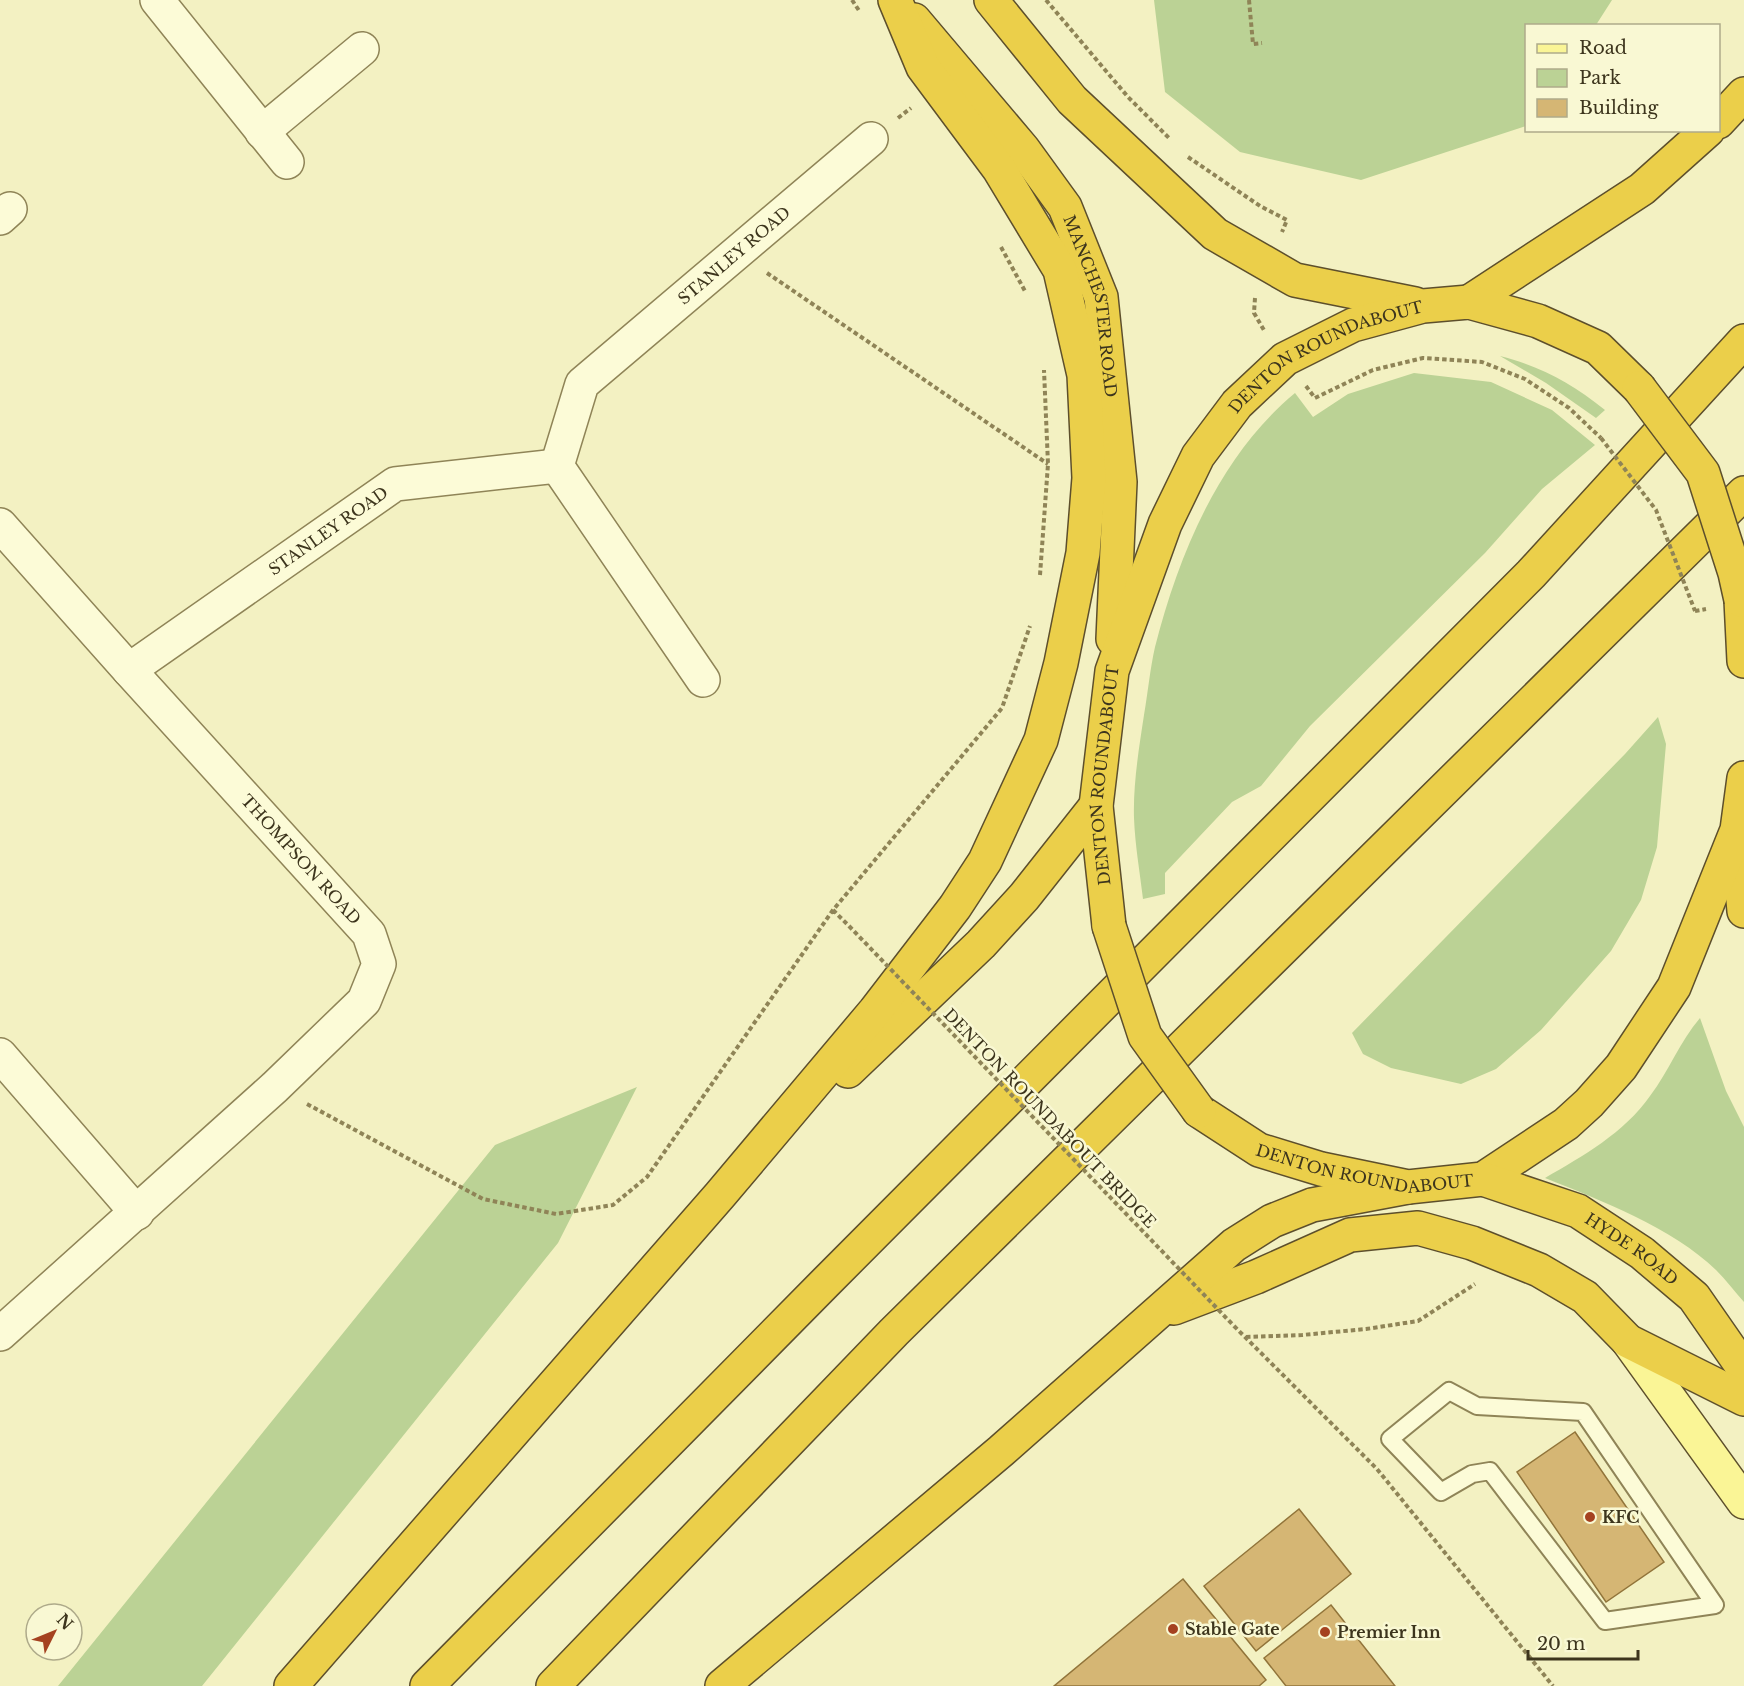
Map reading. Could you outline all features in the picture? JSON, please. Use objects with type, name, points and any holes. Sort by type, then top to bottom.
[{"type":"highway","name":"MANCHESTER ROAD","points":[[897,0],[1023,149],[1065,207],[1101,297],[1120,482],[1112,671]]},
{"type":"highway","points":[[291,1686],[720,1195],[875,1011],[955,907],[985,861],[1041,740],[1066,641],[1083,553],[1089,478],[1084,375],[1060,270],[999,169],[923,67],[897,0]]},
{"type":"highway","points":[[991,0],[1072,100],[1215,234],[1295,280],[1423,306]]},
{"type":"highway","points":[[1720,121],[1744,94]]},
{"type":"highway","points":[[1470,302],[1642,189],[1706,132]]},
{"type":"highway","name":"DENTON ROUNDABOUT","points":[[1744,661],[1741,600],[1735,573],[1703,473],[1639,388],[1598,348],[1538,321],[1470,302],[1423,306],[1353,325],[1286,359],[1237,404],[1198,456],[1165,524],[1112,671],[1096,806],[1109,926],[1145,1036],[1199,1111],[1259,1150],[1321,1169],[1408,1187],[1483,1179],[1566,1124],[1589,1103],[1621,1067],[1674,987],[1737,830],[1744,778]]},
{"type":"highway","points":[[427,1686],[1531,574],[1744,341]]},
{"type":"highway","points":[[553,1686],[894,1332],[1744,493]]},
{"type":"highway","points":[[720,1195],[981,944],[1024,897],[1096,806]]},
{"type":"highway","points":[[1737,830],[1744,910]]},
{"type":"highway","name":"HYDE ROAD","points":[[1483,1179],[1578,1211],[1642,1253],[1694,1297],[1744,1369]]},
{"type":"highway","points":[[722,1686],[1001,1451],[1234,1245],[1272,1221],[1312,1204],[1408,1187]]},
{"type":"highway","points":[[1156,1315],[1256,1277],[1350,1235],[1418,1228],[1472,1243],[1539,1270],[1585,1297],[1628,1341],[1744,1399]]},
{"type":"main road","points":[[1628,1341],[1744,1502]]},
{"type":"street","points":[[157,0],[287,162]]},
{"type":"street","points":[[262,132],[362,49]]},
{"type":"street","name":"STANLEY ROAD","points":[[129,670],[395,484],[557,466],[582,384],[871,139]]},
{"type":"street","points":[[557,466],[703,680]]},
{"type":"street","name":"THOMPSON ROAD","points":[[0,525],[369,934],[379,964],[364,1001],[275,1087],[0,1334]]},
{"type":"street","points":[[0,1055],[137,1213]]},
{"type":"lane","points":[[1449,1391],[1477,1406],[1583,1412],[1715,1605],[1605,1621],[1490,1471],[1472,1474],[1441,1492],[1390,1439],[1449,1391]]},
{"type":"path","points":[[852,0],[864,18]]},
{"type":"path","points":[[1046,0],[1128,97],[1177,147]]},
{"type":"path","points":[[1249,0],[1252,44],[1262,43]]},
{"type":"path","points":[[1186,155],[1260,206],[1287,220]]},
{"type":"path","points":[[1000,245],[1029,297]]},
{"type":"path","points":[[737,252],[1048,464]]},
{"type":"path","points":[[1315,398],[1372,370],[1423,358],[1482,362],[1525,379],[1569,408],[1601,438],[1656,510],[1695,611]]},
{"type":"path","points":[[1040,578],[1048,464],[1044,368]]},
{"type":"path","points":[[275,1087],[483,1199],[556,1214],[613,1205],[647,1177],[833,910],[1002,708],[1031,622]]},
{"type":"path","name":"DENTON ROUNDABOUT BRIDGE","points":[[833,910],[1244,1337],[1377,1469],[1553,1686]]},
{"type":"path","points":[[1244,1337],[1302,1335],[1418,1321],[1480,1281]]},
{"type":"green space","points":[[1154,0],[1612,0],[1597,24],[1525,24],[1525,126],[1361,180],[1240,152],[1165,92]]},
{"type":"green space","points":[[1500,356],[1556,377],[1605,410],[1596,418],[1546,383]]},
{"type":"green space","points":[[1414,373],[1491,382],[1552,410],[1595,445],[1542,489],[1485,553],[1310,726],[1261,786],[1232,802],[1165,873],[1165,894],[1143,899],[1135,838],[1134,805],[1150,672],[1176,577],[1206,509],[1244,446],[1268,418],[1295,393],[1313,417],[1348,394]]},
{"type":"green space","points":[[1658,717],[1666,744],[1657,847],[1641,900],[1611,951],[1541,1030],[1496,1069],[1461,1084],[1391,1068],[1363,1054],[1352,1033],[1625,754]]},
{"type":"green space","points":[[1700,1018],[1726,1091],[1744,1127],[1744,1302],[1716,1270],[1679,1241],[1635,1216],[1545,1178],[1588,1152],[1640,1109]]},
{"type":"green space","points":[[637,1087],[558,1243],[202,1686],[58,1686],[77,1662],[84,1662],[84,1654],[495,1145]]},
{"type":"building","name":"KFC","points":[[1575,1432],[1664,1562],[1606,1602],[1517,1472]]},
{"type":"building","points":[[1299,1509],[1351,1574],[1256,1651],[1204,1586]]},
{"type":"building","name":"Stable Gate","points":[[1183,1579],[1266,1680],[1259,1686],[1054,1686]]},
{"type":"building","name":"Premier Inn","points":[[1331,1605],[1395,1686],[1286,1686],[1264,1658]]},
{"type":"place","name":"KFC","points":[[1590,1517]]},
{"type":"place","name":"Stable Gate","points":[[1173,1629]]},
{"type":"place","name":"Premier Inn","points":[[1325,1632]]}]
